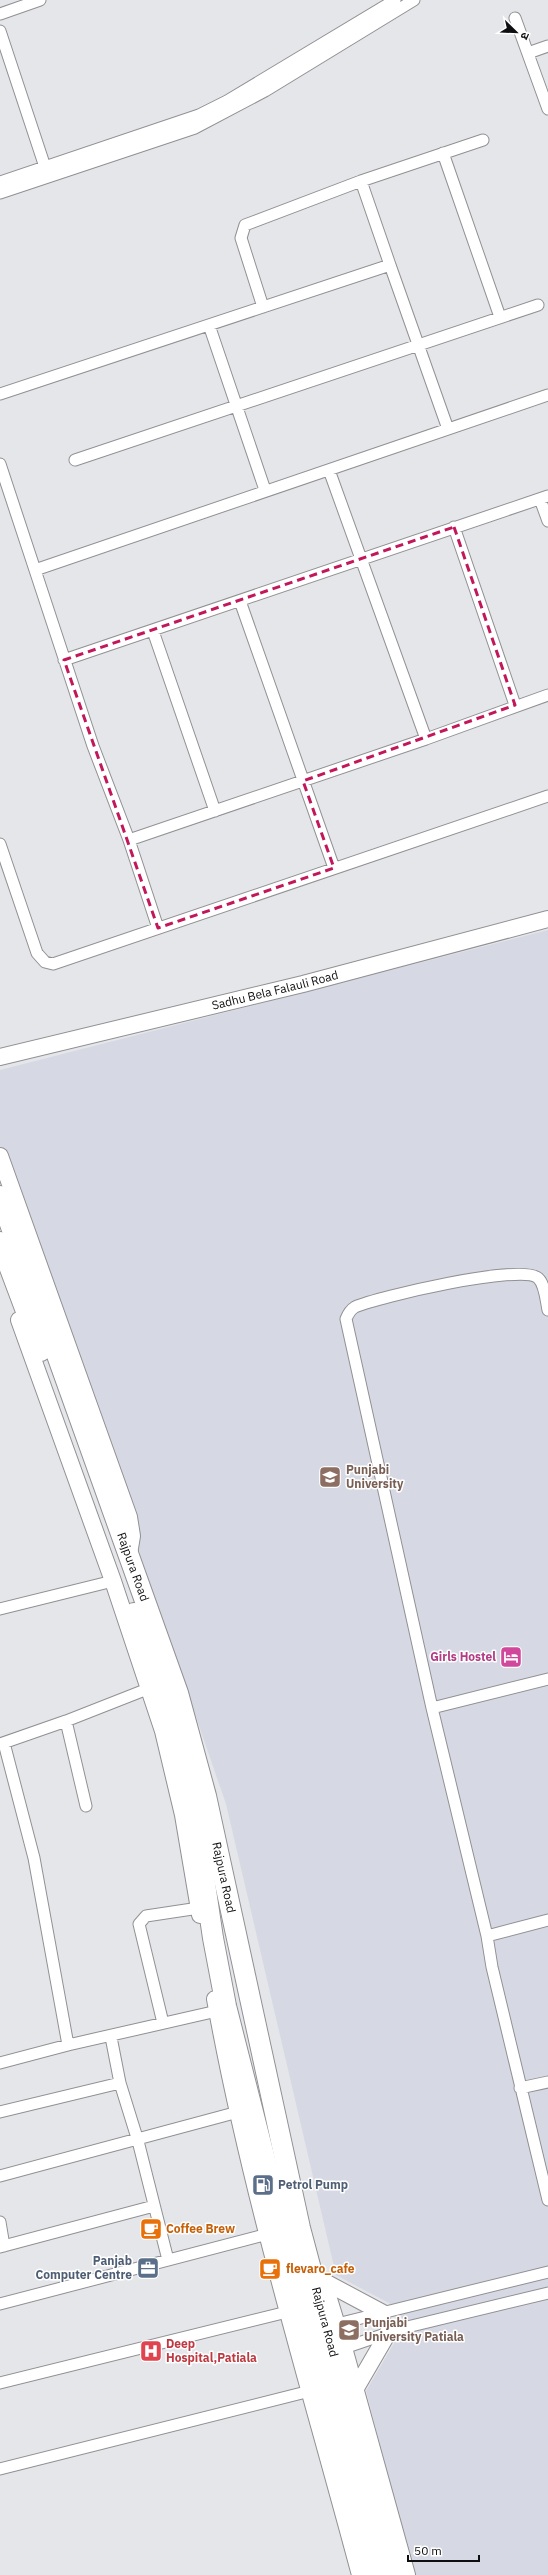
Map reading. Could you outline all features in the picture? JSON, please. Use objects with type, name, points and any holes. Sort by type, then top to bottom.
[{"type":"highway","name":"Rajpura Road","points":[[2,1208],[178,1693],[194,1747],[300,2228],[371,2495],[395,2575]]},
{"type":"highway","name":"Rajpura Road","points":[[0,1242],[58,1398],[166,1702],[231,2026],[377,2575]]},
{"type":"street","points":[[0,14],[40,0]]},
{"type":"street","points":[[0,182],[46,172],[195,128],[265,91],[414,0]]},
{"type":"street","points":[[0,193],[46,172],[198,115],[227,101],[390,2]]},
{"type":"street","points":[[515,18],[548,109]]},
{"type":"street","points":[[0,31],[5,64],[46,172]]},
{"type":"street","points":[[528,53],[548,46]]},
{"type":"street","points":[[263,307],[241,238],[245,225],[360,181],[483,140]]},
{"type":"street","points":[[443,153],[500,317]]},
{"type":"street","points":[[360,181],[448,429]]},
{"type":"street","points":[[0,394],[390,265]]},
{"type":"street","points":[[75,460],[538,305]]},
{"type":"street","points":[[209,325],[265,490]]},
{"type":"street","points":[[35,570],[265,490],[329,470],[548,395]]},
{"type":"street","points":[[0,464],[64,660],[129,840],[158,928]]},
{"type":"street","points":[[329,470],[426,739]]},
{"type":"street","points":[[64,660],[544,497],[548,521]]},
{"type":"street","points":[[454,527],[515,705]]},
{"type":"street","points":[[240,601],[334,868]]},
{"type":"street","points":[[153,631],[215,810]]},
{"type":"street","points":[[129,840],[426,739],[515,705],[548,695]]},
{"type":"street","points":[[0,844],[37,952],[45,962],[53,964],[548,796]]},
{"type":"street","name":"Sadhu Bela Falauli Road","points":[[0,1057],[303,984],[548,919]]},
{"type":"street","points":[[0,1156],[129,1517],[132,1542],[128,1556]]},
{"type":"street","points":[[0,1267],[150,1688],[188,1813],[199,1908],[217,2011],[238,2112],[286,2312],[298,2334],[305,2359],[310,2391],[360,2575]]},
{"type":"street","points":[[548,1310],[541,1282],[538,1278],[526,1273],[486,1277],[383,1299],[354,1308],[349,1312],[346,1319],[432,1708],[520,2088],[548,2200]]},
{"type":"street","points":[[0,1609],[113,1581]]},
{"type":"street","points":[[432,1708],[548,1679]]},
{"type":"street","points":[[68,2045],[34,1858],[2,1743],[66,1721],[150,1688]]},
{"type":"street","points":[[66,1721],[86,1806]]},
{"type":"street","points":[[194,1747],[214,1799],[258,2018],[289,2152],[335,2325],[356,2388],[407,2575]]},
{"type":"street","points":[[163,2024],[140,1924],[146,1916],[199,1908]]},
{"type":"street","points":[[486,1936],[548,1920]]},
{"type":"street","points":[[0,2064],[68,2045],[111,2037],[217,2011]]},
{"type":"street","points":[[111,2037],[120,2083],[138,2141],[168,2260]]},
{"type":"street","points":[[520,2088],[548,2082]]},
{"type":"street","points":[[0,2112],[120,2083]]},
{"type":"street","points":[[0,2176],[138,2141],[238,2112]]},
{"type":"street","points":[[0,2222],[2,2247],[154,2206]]},
{"type":"street","points":[[0,2304],[268,2234]]},
{"type":"street","points":[[335,2325],[548,2272]]},
{"type":"street","points":[[323,2280],[383,2313],[388,2333],[356,2388]]},
{"type":"street","points":[[342,2348],[388,2333],[548,2293]]},
{"type":"street","points":[[0,2384],[286,2312]]},
{"type":"street","points":[[0,2470],[310,2391]]},
{"type":"highlighted area","points":[[454,527],[515,705],[303,781],[334,868],[158,928],[64,660]]},
{"type":"shaded area","name":"Punjabi University","points":[[548,930],[548,2575],[414,2575],[366,2391],[403,2328],[400,2309],[336,2275],[226,1804],[0,1149],[0,1070]]},
{"type":"place","name":"Punjabi University","points":[[330,1477]]},
{"type":"place","name":"Girls Hostel","points":[[511,1657]]},
{"type":"place","name":"Petrol Pump","points":[[263,2185]]},
{"type":"place","name":"Coffee Brew","points":[[151,2229]]},
{"type":"place","name":"Panjab Computer Centre","points":[[148,2268]]},
{"type":"place","name":"flevaro_cafe","points":[[270,2269]]},
{"type":"place","name":"Punjabi University Patiala","points":[[349,2330]]},
{"type":"place","name":"Deep Hospital,Patiala","points":[[151,2351]]}]
